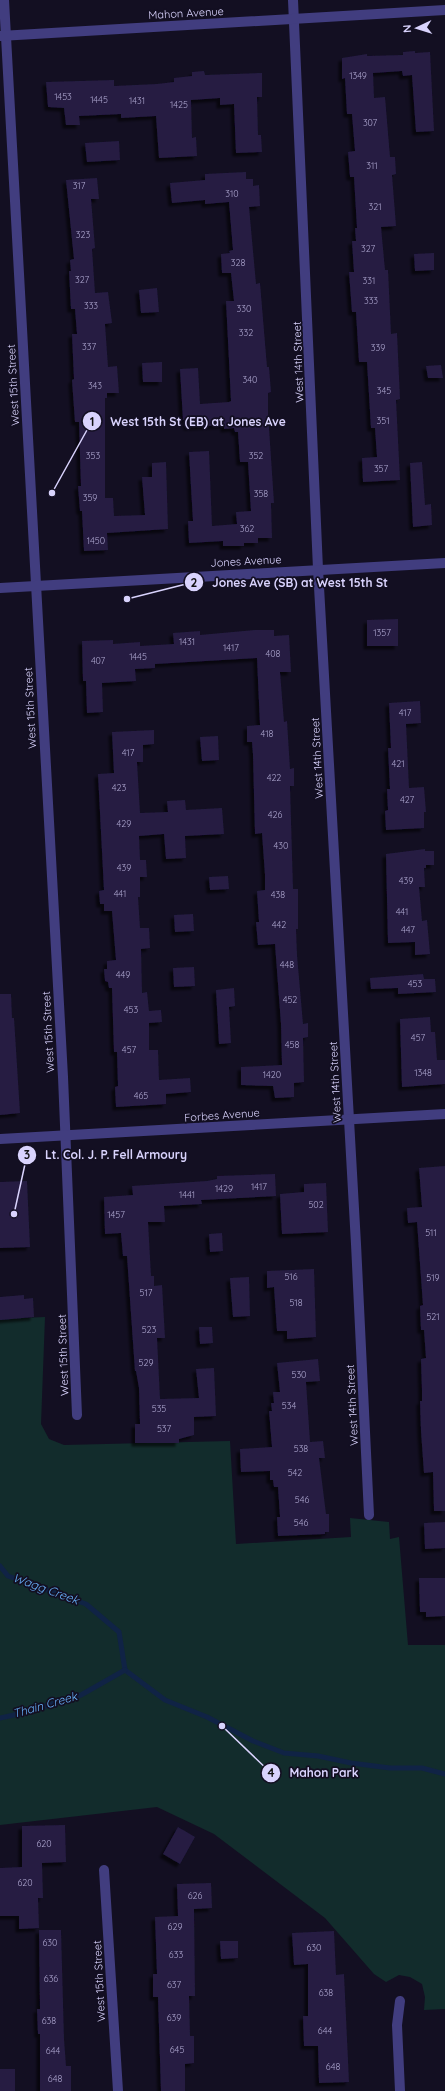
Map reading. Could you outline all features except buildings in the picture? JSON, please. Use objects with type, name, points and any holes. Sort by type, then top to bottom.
[{"type":"street","name":"West 15th Street","points":[[4,0],[3,36],[36,586],[78,1415]]},
{"type":"street","name":"West 14th Street","points":[[293,0],[318,569],[349,1119],[369,1515]]},
{"type":"street","name":"Mahon Avenue","points":[[3,36],[445,10]]},
{"type":"street","name":"Jones Avenue","points":[[0,588],[445,563]]},
{"type":"street","name":"Forbes Avenue","points":[[0,1140],[445,1114]]},
{"type":"street","name":"West 15th Street","points":[[104,1870],[118,2091]]},
{"type":"street","points":[[400,2001],[397,2025],[400,2091]]},
{"type":"green space","points":[[45,1317],[41,1424],[49,1439],[64,1445],[230,1441],[236,1544],[351,1537],[350,1518],[389,1522],[390,1539],[399,1537],[408,1645],[445,1645],[445,2009],[424,2010],[425,1997],[422,1984],[410,1977],[399,1975],[386,1982],[374,1974],[325,1918],[214,1834],[157,1807],[0,1825],[0,1319]]},
{"type":"waterway","name":"Wagg Creek","points":[[0,1566],[8,1576],[86,1604],[119,1632],[125,1670]]},
{"type":"waterway","name":"Thain Creek","points":[[125,1670],[165,1700],[207,1717],[253,1741],[284,1753],[318,1756],[351,1763],[390,1768],[422,1768],[445,1774]]},
{"type":"waterway","name":"Thain Creek","points":[[0,1718],[23,1713],[81,1695],[125,1670]]},
{"type":"place","name":"West 15th St (EB) at Jones Ave","points":[[52,493]]},
{"type":"place","name":"Jones Ave (SB) at West 15th St","points":[[127,599]]},
{"type":"place","name":"Lt. Col. J. P. Fell Armoury","points":[[14,1214]]},
{"type":"place","name":"Mahon Park","points":[[222,1726]]}]
